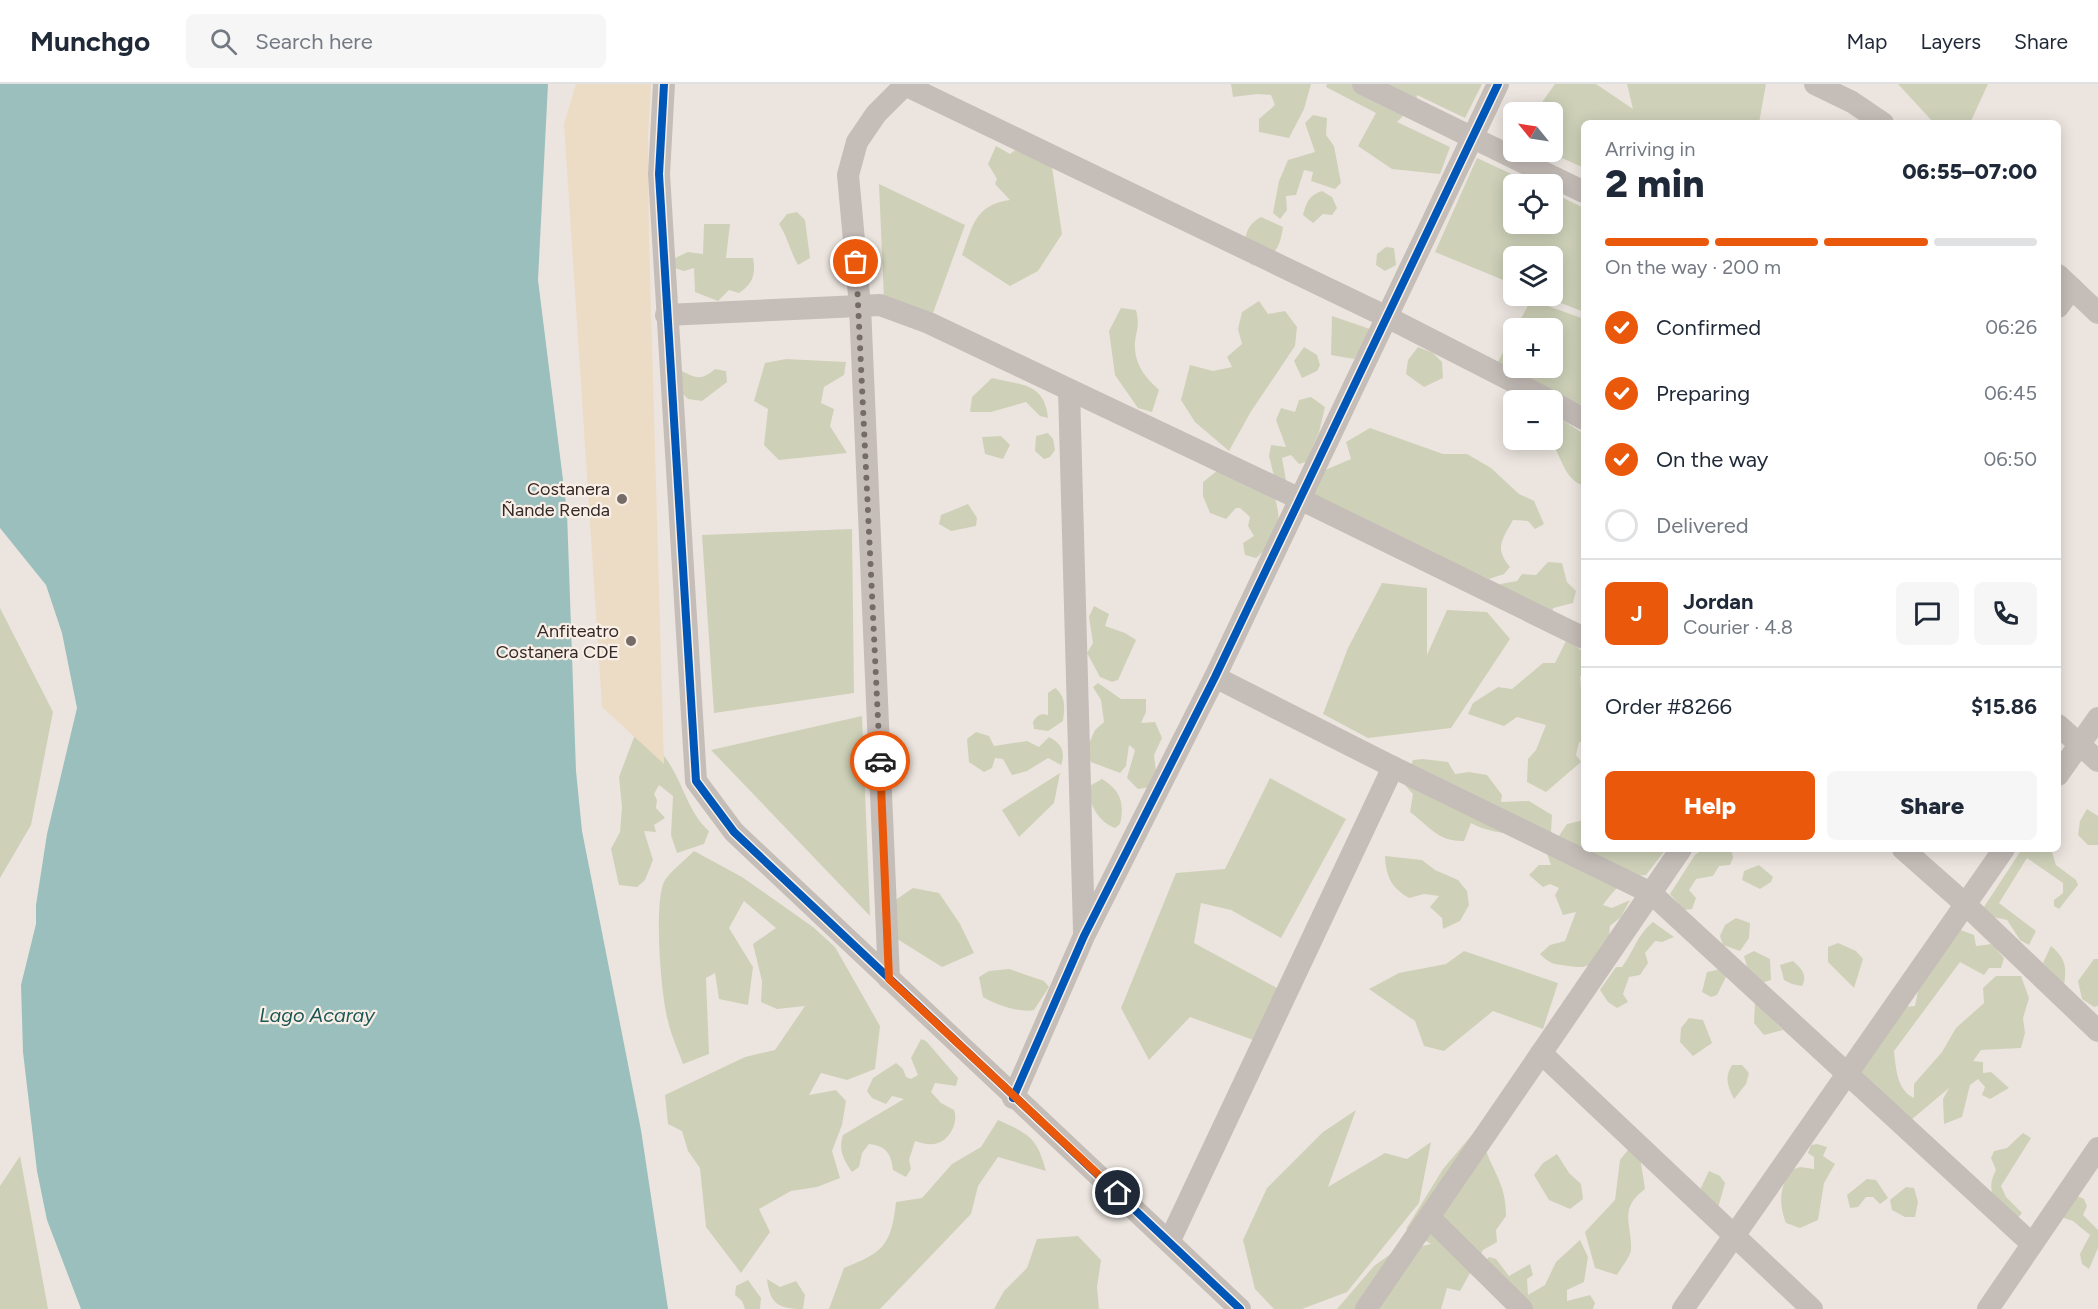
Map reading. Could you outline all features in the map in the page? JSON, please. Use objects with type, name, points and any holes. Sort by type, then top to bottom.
[{"type":"street","points":[[664,84],[659,174],[696,781],[734,832],[1013,1098],[1170,1240],[1240,1309]]},
{"type":"street","points":[[889,979],[860,306],[848,175],[857,142],[876,114],[906,84],[1387,317],[1530,390]]},
{"type":"street","points":[[1363,84],[1581,191]]},
{"type":"street","points":[[1013,1098],[1084,936],[1215,676],[1498,84]]},
{"type":"street","points":[[1815,84],[1852,102],[1879,120]]},
{"type":"street","points":[[2061,296],[2065,281],[2098,313]]},
{"type":"street","points":[[666,315],[880,305],[929,323],[1300,499],[1581,637]]},
{"type":"street","points":[[1069,390],[1084,936]]},
{"type":"street","points":[[1563,408],[1581,417]]},
{"type":"street","points":[[1215,676],[1393,767],[1651,893],[2032,1244]]},
{"type":"street","points":[[2061,770],[2098,718]]},
{"type":"street","points":[[2061,728],[2098,761]]},
{"type":"street","points":[[1170,1240],[1393,767]]},
{"type":"street","points":[[1366,1309],[1679,852]]},
{"type":"street","points":[[1906,852],[1964,903],[2098,1031]]},
{"type":"street","points":[[1683,1309],[1964,903],[2002,852]]},
{"type":"street","points":[[1541,1053],[1812,1309]]},
{"type":"street","points":[[1988,1309],[2098,1148]]},
{"type":"street","points":[[1429,1217],[1522,1309]]},
{"type":"green space","points":[[1231,84],[1311,84],[1304,109],[1289,138],[1259,132],[1259,119],[1275,105],[1271,95],[1233,97]]},
{"type":"green space","points":[[1327,84],[1482,84],[1465,118],[1417,95],[1416,103],[1397,122],[1450,147],[1440,174],[1392,169],[1358,146],[1376,113],[1326,87]]},
{"type":"green space","points":[[1555,84],[1596,84],[1633,109],[1627,84],[1766,84],[1760,120],[1581,120],[1581,167],[1563,158],[1563,102],[1542,102]]},
{"type":"green space","points":[[1898,84],[1988,84],[1971,120],[1931,120]]},
{"type":"green space","points":[[1313,115],[1327,118],[1326,135],[1334,146],[1341,183],[1335,189],[1311,181],[1313,172],[1304,170],[1296,195],[1286,196],[1287,210],[1280,219],[1273,213],[1279,181],[1288,160],[1315,152],[1305,123]]},
{"type":"green space","points":[[996,146],[1010,154],[1015,150],[1052,167],[1062,234],[1038,271],[1010,286],[962,255],[973,226],[982,212],[989,206],[1010,200],[995,184],[997,179],[988,164]]},
{"type":"green space","points":[[1477,158],[1511,174],[1503,174],[1503,234],[1563,234],[1563,198],[1581,207],[1581,311],[1563,304],[1563,246],[1503,246],[1503,280],[1435,252]]},
{"type":"green space","points":[[879,184],[965,225],[933,313],[884,300]]},
{"type":"green space","points":[[1322,191],[1332,197],[1337,208],[1332,215],[1323,214],[1313,223],[1303,215],[1304,211],[1311,197]]},
{"type":"green space","points":[[797,212],[805,220],[810,258],[798,265],[779,224],[787,214]]},
{"type":"green space","points":[[1261,217],[1283,227],[1280,242],[1274,252],[1252,265],[1245,258],[1245,239],[1248,229]]},
{"type":"green space","points":[[704,224],[730,224],[726,258],[753,258],[754,274],[748,286],[739,293],[729,290],[718,301],[695,292],[694,268],[684,271],[674,268],[675,258],[688,252],[703,254]]},
{"type":"green space","points":[[1386,247],[1394,248],[1396,265],[1385,271],[1376,265],[1377,254]]},
{"type":"green space","points":[[1259,301],[1268,314],[1285,311],[1297,327],[1295,346],[1250,413],[1229,451],[1195,422],[1181,400],[1190,365],[1213,371],[1232,367],[1227,357],[1242,344],[1238,329],[1242,312]]},
{"type":"green space","points":[[1528,306],[1548,306],[1581,318],[1581,405],[1563,396],[1563,390],[1551,390],[1526,378],[1563,378],[1563,318],[1521,318]]},
{"type":"green space","points":[[1121,308],[1136,310],[1137,361],[1146,377],[1159,390],[1152,412],[1138,408],[1115,375],[1109,331]]},
{"type":"green space","points":[[1332,316],[1373,330],[1354,359],[1331,355]]},
{"type":"green space","points":[[1304,347],[1317,355],[1320,365],[1317,371],[1302,378],[1294,361]]},
{"type":"green space","points":[[1418,347],[1433,353],[1442,362],[1443,378],[1424,387],[1406,374],[1408,360]]},
{"type":"green space","points":[[1503,353],[1503,367],[1497,364]]},
{"type":"green space","points":[[786,359],[846,362],[844,375],[824,387],[821,403],[834,409],[830,426],[847,453],[779,460],[764,445],[768,409],[754,401],[765,363]]},
{"type":"green space","points":[[715,369],[726,371],[727,382],[702,401],[688,399],[674,385],[682,371],[699,377]]},
{"type":"green space","points":[[992,378],[1022,385],[1037,392],[1046,407],[1048,418],[1040,416],[1026,402],[991,412],[970,412],[972,397]]},
{"type":"green space","points":[[1311,397],[1325,407],[1319,432],[1306,462],[1299,464],[1291,455],[1282,458],[1287,486],[1276,484],[1269,456],[1271,445],[1286,447],[1276,420],[1281,408],[1295,412],[1299,400]]},
{"type":"green space","points":[[1563,420],[1581,432],[1581,485],[1568,473],[1556,450],[1563,450]]},
{"type":"green space","points":[[1370,428],[1443,454],[1467,454],[1491,468],[1519,494],[1534,501],[1544,524],[1535,529],[1528,521],[1513,520],[1501,544],[1502,554],[1510,567],[1504,574],[1489,579],[1308,496],[1318,473],[1351,459],[1346,442]]},
{"type":"green space","points":[[1048,433],[1053,439],[1055,450],[1050,457],[1044,459],[1035,451],[1036,436]]},
{"type":"green space","points":[[1001,436],[1010,445],[1003,459],[985,454],[982,437]]},
{"type":"green space","points":[[1222,467],[1275,498],[1278,517],[1277,531],[1274,538],[1256,558],[1245,555],[1243,543],[1254,536],[1248,526],[1250,517],[1240,508],[1236,508],[1226,519],[1210,513],[1203,496],[1203,482]]},
{"type":"green space","points":[[968,504],[977,518],[976,526],[951,531],[939,524],[941,515]]},
{"type":"green space","points":[[852,529],[854,693],[714,713],[702,535]]},
{"type":"green space","points":[[1548,562],[1562,563],[1567,582],[1576,591],[1573,603],[1553,608],[1552,618],[1509,595],[1500,584],[1517,581],[1522,574],[1536,575]]},
{"type":"green space","points":[[1382,583],[1427,588],[1427,655],[1447,610],[1487,612],[1510,639],[1451,728],[1368,738],[1323,714],[1348,648]]},
{"type":"green space","points":[[1094,606],[1109,614],[1105,626],[1125,633],[1136,640],[1118,680],[1112,682],[1100,677],[1087,653],[1093,643],[1089,617]]},
{"type":"green space","points":[[0,608],[53,712],[31,825],[0,878]]},
{"type":"green space","points":[[1567,639],[1581,651],[1581,742],[1579,742],[1576,755],[1581,762],[1546,792],[1527,782],[1528,759],[1536,750],[1546,725],[1517,717],[1504,726],[1468,714],[1473,703],[1498,687],[1512,689],[1543,663],[1555,663]]},
{"type":"green space","points":[[1098,683],[1121,699],[1146,699],[1146,712],[1141,723],[1155,722],[1162,738],[1154,755],[1157,779],[1151,787],[1138,789],[1127,778],[1135,750],[1129,745],[1126,766],[1120,773],[1091,762],[1086,750],[1095,730],[1104,722],[1101,700],[1093,687]]},
{"type":"green space","points":[[1055,688],[1063,699],[1063,721],[1048,731],[1034,729],[1033,722],[1036,718],[1041,714],[1048,715],[1048,693]]},
{"type":"green space","points":[[862,716],[870,916],[711,750]]},
{"type":"green space","points":[[636,732],[664,756],[695,815],[709,831],[704,844],[677,853],[671,835],[673,796],[659,785],[654,794],[657,800],[656,808],[665,818],[654,825],[656,832],[644,831],[653,860],[645,880],[637,887],[619,885],[611,849],[620,832],[622,807],[619,777]]},
{"type":"green space","points":[[976,732],[989,736],[994,746],[1027,741],[1039,747],[1049,737],[1061,748],[1063,756],[1061,765],[1048,758],[1027,771],[1012,775],[1003,759],[995,758],[992,768],[984,772],[969,762],[967,739]]},
{"type":"green space","points":[[1413,760],[1448,762],[1455,774],[1469,772],[1487,775],[1502,795],[1501,802],[1529,801],[1552,815],[1551,832],[1500,833],[1471,823],[1464,841],[1455,841],[1440,836],[1410,812],[1413,794],[1404,784]]},
{"type":"green space","points":[[1060,773],[1054,803],[1019,837],[1002,810]]},
{"type":"green space","points":[[1270,778],[1346,819],[1281,938],[1231,910],[1201,903],[1194,943],[1279,989],[1256,1041],[1190,1017],[1149,1060],[1121,1008],[1176,873],[1225,869]]},
{"type":"green space","points":[[1102,779],[1120,798],[1122,810],[1120,824],[1115,828],[1099,817],[1086,788]]},
{"type":"green space","points":[[2087,809],[2098,816],[2098,845],[2088,845],[2078,835],[2080,821]]},
{"type":"green space","points":[[1581,821],[1581,852],[1664,852],[1646,875],[1627,880],[1603,905],[1612,908],[1630,900],[1621,917],[1610,926],[1609,937],[1591,963],[1579,967],[1553,963],[1540,954],[1550,945],[1565,941],[1576,912],[1563,915],[1555,895],[1559,888],[1550,884],[1543,887],[1529,875],[1539,865],[1551,865],[1547,854],[1567,824]]},
{"type":"green space","points":[[694,851],[742,877],[813,927],[835,947],[880,1026],[875,1069],[847,1080],[821,1073],[809,1095],[836,1090],[846,1101],[842,1125],[832,1151],[840,1178],[817,1187],[791,1191],[759,1209],[770,1232],[741,1273],[706,1227],[700,1168],[688,1151],[682,1131],[668,1124],[665,1095],[745,1057],[775,1050],[805,1006],[777,1009],[761,1002],[762,981],[753,944],[776,928],[744,901],[729,928],[753,967],[748,1005],[719,999],[715,973],[706,978],[709,1054],[683,1064],[665,1009],[659,949],[659,907],[665,880]]},
{"type":"green space","points":[[1699,852],[1732,852],[1733,858],[1730,865],[1719,866],[1713,876],[1696,879],[1689,890],[1696,898],[1692,909],[1684,910],[1670,894]]},
{"type":"green space","points":[[2020,852],[2052,852],[2056,865],[2076,880],[2078,885],[2059,909],[2054,906],[2054,900],[2063,893],[2063,883],[2027,858],[1999,903],[2036,931],[2029,945],[2020,940],[2007,920],[1993,917],[1982,910]]},
{"type":"green space","points":[[1385,856],[1422,860],[1435,870],[1458,880],[1467,891],[1469,905],[1460,921],[1443,929],[1442,918],[1430,907],[1439,896],[1424,894],[1409,898],[1403,894],[1391,881]]},
{"type":"green space","points":[[1759,865],[1773,877],[1771,882],[1760,889],[1742,880],[1744,871]]},
{"type":"green space","points":[[913,888],[939,893],[960,924],[974,953],[942,967],[894,937],[894,901]]},
{"type":"green space","points":[[1736,918],[1750,923],[1749,938],[1740,951],[1723,945],[1720,936],[1725,925]]},
{"type":"green space","points":[[1653,922],[1674,937],[1662,942],[1655,941],[1645,953],[1648,963],[1640,975],[1629,977],[1623,994],[1628,1002],[1617,1008],[1608,1002],[1600,990],[1616,967],[1622,967],[1639,938]]},
{"type":"green space","points":[[1958,929],[1974,935],[1976,946],[1992,944],[2004,958],[2001,968],[1989,968],[1984,975],[1960,962],[1894,1051],[1898,1078],[1904,1090],[1914,1098],[1914,1084],[1942,1052],[1956,1028],[1984,1003],[1983,988],[1996,976],[2021,976],[2029,998],[2023,1018],[2025,1033],[2021,1048],[1981,1050],[1973,1061],[1983,1062],[1983,1073],[1991,1072],[2009,1088],[1990,1099],[1982,1095],[1985,1087],[1978,1079],[1970,1085],[1962,1117],[1944,1124],[1943,1099],[1949,1088],[1911,1120],[1858,1069],[1902,1007],[1915,1006],[1921,976]]},
{"type":"green space","points":[[1838,943],[1856,951],[1863,959],[1854,988],[1828,962],[1828,947]]},
{"type":"green space","points":[[2051,946],[2064,963],[2064,985],[2043,963]]},
{"type":"green space","points":[[1464,951],[1558,983],[1543,1029],[1493,1011],[1444,1051],[1424,1046],[1415,1021],[1369,989],[1399,973],[1446,964]]},
{"type":"green space","points":[[1754,951],[1770,959],[1771,980],[1761,983],[1748,970],[1744,956]]},
{"type":"green space","points":[[2094,959],[2098,959],[2098,1006],[2094,1007],[2082,999],[2078,981]]},
{"type":"green space","points":[[1793,961],[1804,975],[1802,986],[1784,980],[1780,965]]},
{"type":"green space","points":[[1009,969],[1044,981],[1049,987],[1034,1010],[1008,1008],[983,997],[979,977],[989,971]]},
{"type":"green space","points":[[1721,969],[1727,975],[1717,995],[1711,997],[1702,992],[1707,972]]},
{"type":"green space","points":[[1755,1003],[1783,1030],[1764,1035],[1754,1023]]},
{"type":"green space","points":[[1689,1018],[1703,1020],[1712,1043],[1693,1056],[1680,1042],[1681,1028]]},
{"type":"green space","points":[[921,1039],[926,1041],[958,1078],[956,1086],[935,1083],[931,1092],[941,1103],[954,1110],[955,1121],[952,1131],[944,1140],[934,1144],[915,1141],[909,1160],[911,1169],[906,1177],[893,1170],[887,1151],[869,1144],[862,1153],[859,1167],[852,1172],[843,1155],[841,1145],[843,1135],[904,1099],[892,1096],[886,1104],[872,1098],[867,1091],[873,1078],[896,1063],[903,1069],[906,1077],[911,1079],[918,1075],[911,1058]]},
{"type":"green space","points":[[1732,1065],[1742,1065],[1749,1073],[1746,1084],[1734,1099],[1728,1082],[1728,1074]]},
{"type":"green space","points":[[1356,1110],[1328,1187],[1385,1153],[1407,1159],[1431,1142],[1419,1203],[1347,1292],[1302,1309],[1274,1309],[1255,1289],[1243,1240],[1267,1188],[1323,1132]]},
{"type":"green space","points":[[998,1120],[1030,1138],[1039,1151],[1046,1171],[998,1157],[978,1186],[971,1214],[880,1309],[829,1309],[844,1268],[877,1251],[888,1238],[896,1202],[922,1198],[952,1164],[981,1147]]},
{"type":"green space","points":[[1482,1123],[1487,1153],[1503,1191],[1506,1216],[1496,1230],[1497,1242],[1483,1250],[1460,1291],[1447,1288],[1441,1309],[1337,1309],[1374,1266],[1392,1253],[1431,1244],[1406,1229],[1443,1169]]},
{"type":"green space","points":[[2023,1133],[2031,1138],[2001,1186],[2006,1197],[2022,1213],[2015,1221],[1999,1204],[1992,1192],[1992,1178],[1996,1170],[1991,1158],[1994,1151],[2007,1148]]},
{"type":"green space","points":[[1811,1145],[1827,1147],[1823,1156],[1835,1164],[1824,1183],[1818,1220],[1800,1228],[1786,1223],[1781,1203],[1782,1190],[1791,1170],[1800,1167],[1814,1169],[1814,1157],[1808,1153]]},
{"type":"green space","points":[[1628,1150],[1640,1157],[1645,1189],[1637,1196],[1629,1210],[1631,1250],[1617,1275],[1595,1268],[1585,1232],[1615,1200],[1620,1160]]},
{"type":"green space","points":[[1557,1154],[1569,1173],[1581,1184],[1583,1199],[1570,1209],[1549,1200],[1534,1175],[1543,1163]]},
{"type":"green space","points":[[20,1156],[48,1309],[0,1309],[0,1186]]},
{"type":"green space","points":[[1709,1171],[1720,1176],[1725,1183],[1718,1208],[1699,1192]]},
{"type":"green space","points":[[1867,1179],[1876,1180],[1888,1198],[1880,1204],[1873,1197],[1866,1197],[1858,1207],[1850,1208],[1847,1195]]},
{"type":"green space","points":[[1906,1187],[1914,1188],[1918,1202],[1915,1217],[1905,1217],[1892,1210],[1890,1200]]},
{"type":"green space","points":[[2075,1195],[2084,1199],[2087,1206],[2083,1215],[2098,1230],[2098,1248],[2089,1269],[2082,1264],[2080,1254],[2090,1235],[2073,1221],[2061,1217]]},
{"type":"green space","points":[[1078,1236],[1101,1260],[1097,1287],[1099,1309],[994,1309],[1004,1291],[1027,1268],[1037,1239]]},
{"type":"green space","points":[[1580,1240],[1588,1257],[1584,1282],[1567,1290],[1567,1301],[1590,1295],[1595,1303],[1593,1309],[1512,1309],[1485,1262],[1489,1257],[1496,1259],[1509,1276],[1530,1264],[1533,1275],[1527,1279],[1528,1295],[1545,1285],[1556,1262]]},
{"type":"green space","points":[[767,1279],[780,1287],[796,1281],[805,1295],[803,1309],[787,1308],[777,1303],[770,1294]]},
{"type":"green space","points":[[748,1280],[761,1298],[760,1309],[745,1309],[742,1301],[735,1295],[736,1286]]},
{"type":"sand","name":"Costanera Ñande Renda","points":[[576,84],[651,84],[648,137],[649,238],[664,764],[602,707],[564,124]]},
{"type":"water","name":"Lago Acaray","points":[[0,84],[548,84],[538,280],[567,512],[576,771],[582,831],[641,1130],[668,1309],[81,1309],[47,1220],[37,1171],[23,1052],[21,985],[36,924],[36,905],[47,834],[77,708],[62,633],[46,585],[0,528]]},
{"type":"cycle path","points":[[664,84],[659,174],[696,781],[734,832],[1240,1309]]},
{"type":"cycle path","points":[[1013,1098],[1084,936],[1215,677],[1498,84]]},
{"type":"way so far","points":[[856,262],[860,306],[880,761]]},
{"type":"place","name":"Costanera Ñande Renda","points":[[622,499]]},
{"type":"place","name":"Anfiteatro Costanera CDE","points":[[631,641]]},
{"type":"route","points":[[880,761],[889,979],[1013,1098],[1118,1193]]}]
